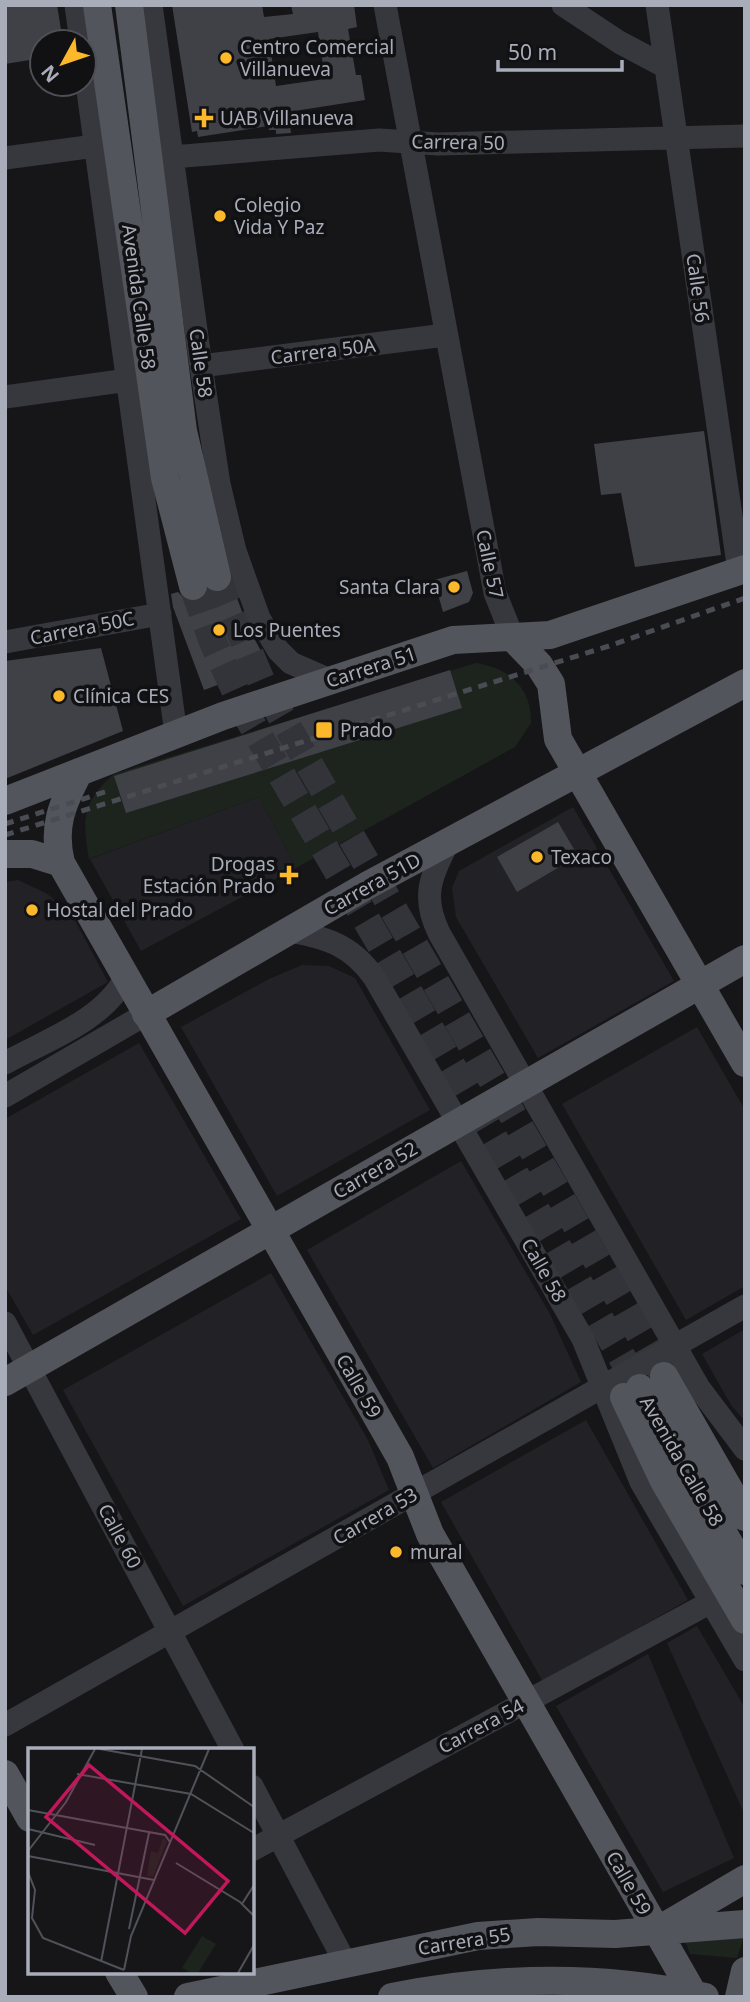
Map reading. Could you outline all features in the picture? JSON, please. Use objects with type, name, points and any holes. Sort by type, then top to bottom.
[{"type":"main road","name":"Avenida Calle 58","points":[[97,5],[163,466],[174,523],[205,581],[183,431],[129,5]]},
{"type":"main road","name":"Carrera 51","points":[[5,801],[176,734],[453,640],[550,635],[742,570]]},
{"type":"main road","name":"Calle 57","points":[[513,638],[539,664],[551,684],[558,739],[745,1063]]},
{"type":"main road","name":"Carrera 51D","points":[[146,1014],[448,842],[745,683]]},
{"type":"main road","name":"Calle 59","points":[[79,772],[59,811],[56,839],[61,863],[400,1457],[430,1534],[657,1931],[698,1996]]},
{"type":"main road","points":[[5,854],[32,855],[61,863]]},
{"type":"main road","name":"Carrera 52","points":[[5,1382],[745,959]]},
{"type":"main road","points":[[126,977],[153,990],[183,992]]},
{"type":"main road","name":"Avenida Calle 58","points":[[632,1387],[687,1416],[745,1517]]},
{"type":"main road","name":"Avenida Calle 58","points":[[632,1387],[745,1571]]},
{"type":"main road","points":[[632,1387],[664,1482],[745,1620]]},
{"type":"main road","points":[[687,1416],[745,1482]]},
{"type":"main road","points":[[5,1774],[28,1814]]},
{"type":"main road","points":[[657,1931],[745,1879]]},
{"type":"main road","name":"Carrera 55","points":[[188,1997],[496,1934],[657,1931],[745,1924]]},
{"type":"main road","points":[[739,1997],[745,1971]]},
{"type":"main road","points":[[120,1974],[134,1997]]},
{"type":"main road","points":[[392,1997],[473,1983],[547,1978],[637,1985],[698,1996]]},
{"type":"street","points":[[76,5],[79,28]]},
{"type":"street","name":"Calle 58","points":[[151,5],[201,366],[226,516],[259,618],[273,644],[291,663],[330,680]]},
{"type":"street","name":"Calle 57","points":[[385,5],[408,142],[495,593],[513,638]]},
{"type":"street","points":[[563,5],[619,42],[666,67]]},
{"type":"street","name":"Calle 56","points":[[657,5],[742,570]]},
{"type":"street","points":[[89,98],[176,734]]},
{"type":"street","name":"Carrera 50","points":[[172,157],[379,140],[438,145],[745,136]]},
{"type":"street","points":[[5,158],[95,146]]},
{"type":"street","name":"Carrera 50A","points":[[201,366],[445,335]]},
{"type":"street","points":[[5,397],[128,380]]},
{"type":"street","name":"Carrera 50C","points":[[5,642],[159,614]]},
{"type":"street","points":[[448,842],[430,882],[428,906],[431,917],[675,1346],[712,1407],[745,1449]]},
{"type":"street","name":"Calle 58","points":[[288,931],[333,940],[364,963],[583,1339],[632,1387],[638,1476],[745,1660]]},
{"type":"street","points":[[5,1063],[98,1011],[116,994],[126,977]]},
{"type":"street","name":"Carrera 51D","points":[[5,1097],[146,1014]]},
{"type":"street","name":"Carrera 53","points":[[5,1726],[414,1493],[632,1387],[675,1346],[745,1306]]},
{"type":"street","name":"Calle 60","points":[[5,1323],[232,1748]]},
{"type":"street","name":"Carrera 54","points":[[254,1849],[711,1602]]},
{"type":"street","points":[[254,1790],[346,1964]]},
{"type":"shaded area","points":[[476,663],[508,675],[523,690],[531,723],[515,747],[296,868],[259,797],[89,859],[85,833],[87,812],[103,784],[114,774]]},
{"type":"shaded area","points":[[259,797],[296,868],[141,951],[90,859]]},
{"type":"shaded area","points":[[573,807],[674,981],[538,1058],[456,917],[452,888],[459,871]]},
{"type":"shaded area","points":[[18,880],[46,893],[71,913],[108,982],[5,1040],[5,882]]},
{"type":"shaded area","points":[[302,965],[329,966],[355,978],[430,1110],[277,1196],[181,1027],[269,979]]},
{"type":"shaded area","points":[[697,1027],[745,1110],[745,1286],[686,1320],[562,1104]]},
{"type":"shaded area","points":[[139,1043],[241,1219],[33,1335],[5,1286],[5,1119]]},
{"type":"shaded area","points":[[461,1161],[550,1314],[581,1382],[433,1468],[307,1250]]},
{"type":"shaded area","points":[[271,1273],[368,1440],[389,1490],[183,1606],[63,1390]]},
{"type":"shaded area","points":[[745,1329],[745,1421],[731,1405],[702,1354]]},
{"type":"shaded area","points":[[586,1420],[688,1600],[543,1682],[441,1502]]},
{"type":"shaded area","points":[[697,1626],[745,1708],[745,1815],[667,1643]]},
{"type":"shaded area","points":[[648,1654],[734,1858],[663,1892],[556,1706]]},
{"type":"shaded area","points":[[744,1937],[737,1958],[690,1954],[685,1941]]},
{"type":"building","points":[[5,5],[57,5],[61,28],[28,28],[28,60],[5,64]]},
{"type":"building","name":"Centro Comercial Villanueva","points":[[172,5],[262,5],[264,17],[293,14],[291,5],[354,5],[357,27],[348,29],[356,75],[361,75],[365,100],[288,112],[291,133],[276,134],[276,130],[269,130],[268,126],[198,137],[197,131],[192,132]],"holes":[[[318,32],[325,79],[276,86],[269,39]]]},
{"type":"building","points":[[704,431],[721,555],[635,567],[621,493],[601,495],[594,444]]},
{"type":"building","name":"Santa Clara","points":[[467,571],[473,593],[469,602],[443,612],[434,580]]},
{"type":"building","name":"Los Puentes","points":[[232,584],[246,623],[269,666],[204,690],[173,607],[171,594],[178,592],[188,602],[196,602],[209,591],[221,593]]},
{"type":"building","name":"Clínica CES","points":[[101,648],[123,731],[5,779],[5,661]]},
{"type":"building","name":"Prado","points":[[450,670],[462,708],[126,813],[114,776]]},
{"type":"building","name":"Texaco","points":[[558,822],[578,856],[517,892],[497,857]]},
{"type":"tunnel","points":[[217,577],[262,683],[664,1376]]},
{"type":"tunnel","points":[[193,586],[213,642],[247,716],[640,1388]]},
{"type":"railway","points":[[5,835],[609,646],[745,598]]},
{"type":"railway","points":[[5,824],[111,790]]},
{"type":"place","name":"Centro Comercial Villanueva","points":[[226,58]]},
{"type":"place","name":"UAB Villanueva","points":[[204,118]]},
{"type":"place","name":"Colegio Vida Y Paz","points":[[220,216]]},
{"type":"place","name":"Santa Clara","points":[[454,587]]},
{"type":"place","name":"Los Puentes","points":[[219,630]]},
{"type":"place","name":"Clínica CES","points":[[59,696]]},
{"type":"place","name":"Prado","points":[[324,730]]},
{"type":"place","name":"Texaco","points":[[537,857]]},
{"type":"place","name":"Drogas Estación Prado","points":[[289,875]]},
{"type":"place","name":"Hostal del Prado","points":[[32,910]]},
{"type":"place","name":"mural","points":[[396,1552]]}]
